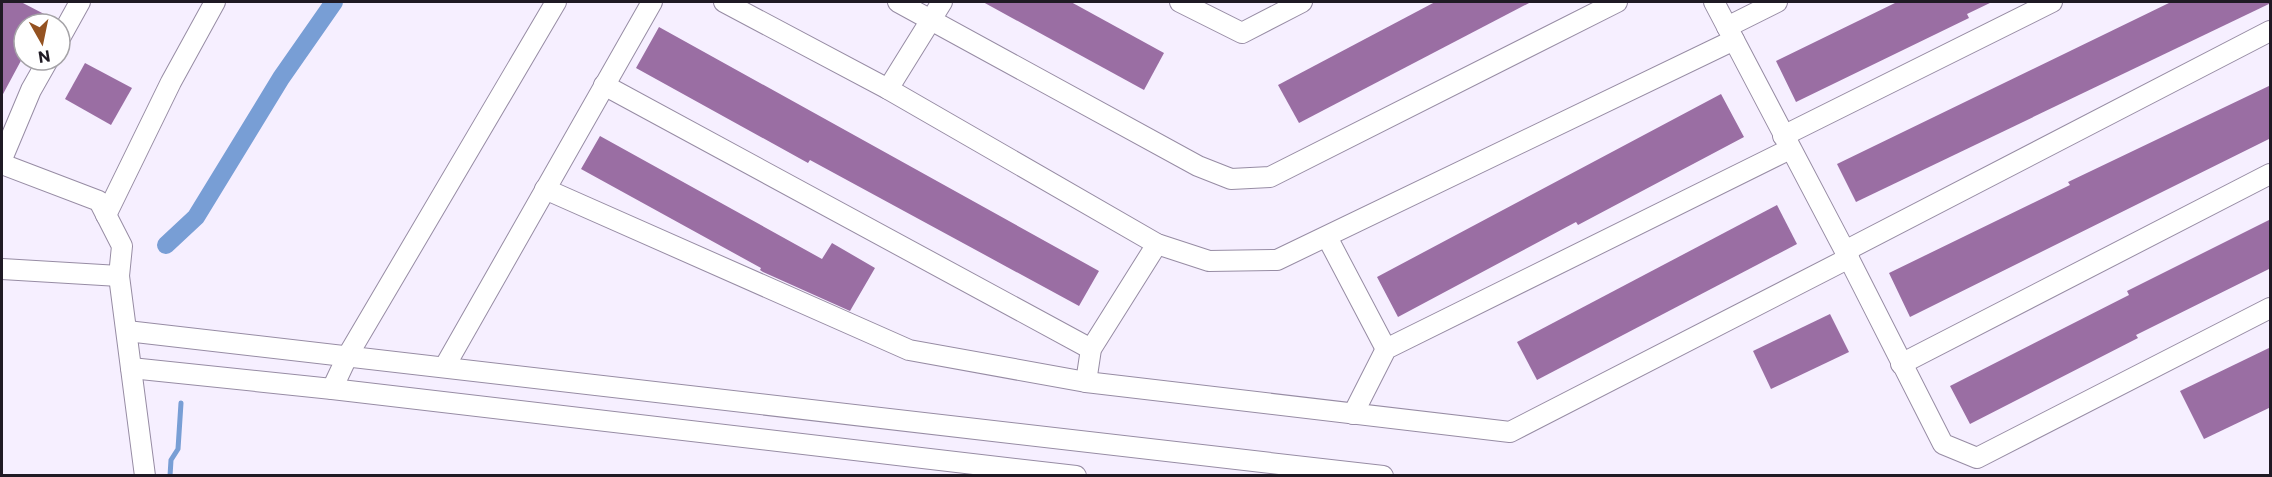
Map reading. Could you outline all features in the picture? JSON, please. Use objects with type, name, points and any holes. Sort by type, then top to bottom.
[{"type":"street","points":[[72,16],[80,2]]},
{"type":"street","points":[[105,214],[171,82],[215,2]]},
{"type":"street","points":[[332,389],[348,355],[556,2]]},
{"type":"street","points":[[445,366],[652,2]]},
{"type":"street","points":[[724,2],[888,89],[1157,244],[1209,261],[1277,260],[1327,237],[1730,33],[1777,2]]},
{"type":"street","points":[[898,2],[1198,166],[1231,179],[1270,177],[1617,2]]},
{"type":"street","points":[[888,89],[942,2]]},
{"type":"street","points":[[1180,2],[1242,33],[1302,2]]},
{"type":"street","points":[[1714,2],[1847,254],[1943,444],[1977,458],[2271,308]]},
{"type":"street","points":[[1353,414],[1386,349],[1787,143],[2052,2]]},
{"type":"street","points":[[545,189],[909,350],[1086,382],[1510,432],[2271,31]]},
{"type":"street","points":[[2,159],[31,90],[41,72]]},
{"type":"street","points":[[604,85],[1091,349]]},
{"type":"street","points":[[2,164],[99,201],[122,246],[119,276],[127,331],[141,473]]},
{"type":"street","points":[[1901,363],[2271,174]]},
{"type":"street","points":[[1327,237],[1386,349]]},
{"type":"street","points":[[1086,382],[1091,349],[1157,244]]},
{"type":"street","points":[[2,269],[119,276]]},
{"type":"street","points":[[127,331],[1383,476]]},
{"type":"street","points":[[131,368],[332,389],[1076,476]]},
{"type":"building","points":[[2,2],[21,2],[40,12],[12,12],[12,72],[15,72],[2,96]]},
{"type":"building","points":[[983,2],[1071,2],[1164,53],[1144,90]]},
{"type":"building","points":[[1435,2],[1531,2],[1299,123],[1278,85]]},
{"type":"building","points":[[1897,2],[1992,2],[1967,14],[1969,18],[1796,102],[1776,61]]},
{"type":"building","points":[[2171,2],[2271,3],[1856,202],[1837,164]]},
{"type":"building","points":[[659,27],[1099,271],[1079,306],[810,160],[808,163],[636,68]]},
{"type":"building","points":[[85,63],[132,88],[111,125],[65,99]]},
{"type":"building","points":[[2271,85],[2271,138],[1910,317],[1889,273],[2070,185],[2068,182]]},
{"type":"building","points":[[1721,94],[1744,137],[1578,225],[1576,222],[1398,317],[1377,277]]},
{"type":"building","points":[[600,136],[822,259],[832,243],[875,268],[850,311],[763,272],[761,268],[581,169]]},
{"type":"building","points":[[1777,205],[1797,244],[1537,380],[1517,342]]},
{"type":"building","points":[[2271,219],[2271,268],[2136,335],[2138,338],[1970,424],[1950,386],[2129,295],[2127,291]]},
{"type":"building","points":[[1830,314],[1849,352],[1771,389],[1753,351]]},
{"type":"building","points":[[2271,347],[2271,407],[2204,439],[2180,391]]},
{"type":"waterway","points":[[166,245],[196,217],[281,78],[334,2]]},
{"type":"waterway","points":[[170,476],[171,460],[178,449],[181,403]]}]
